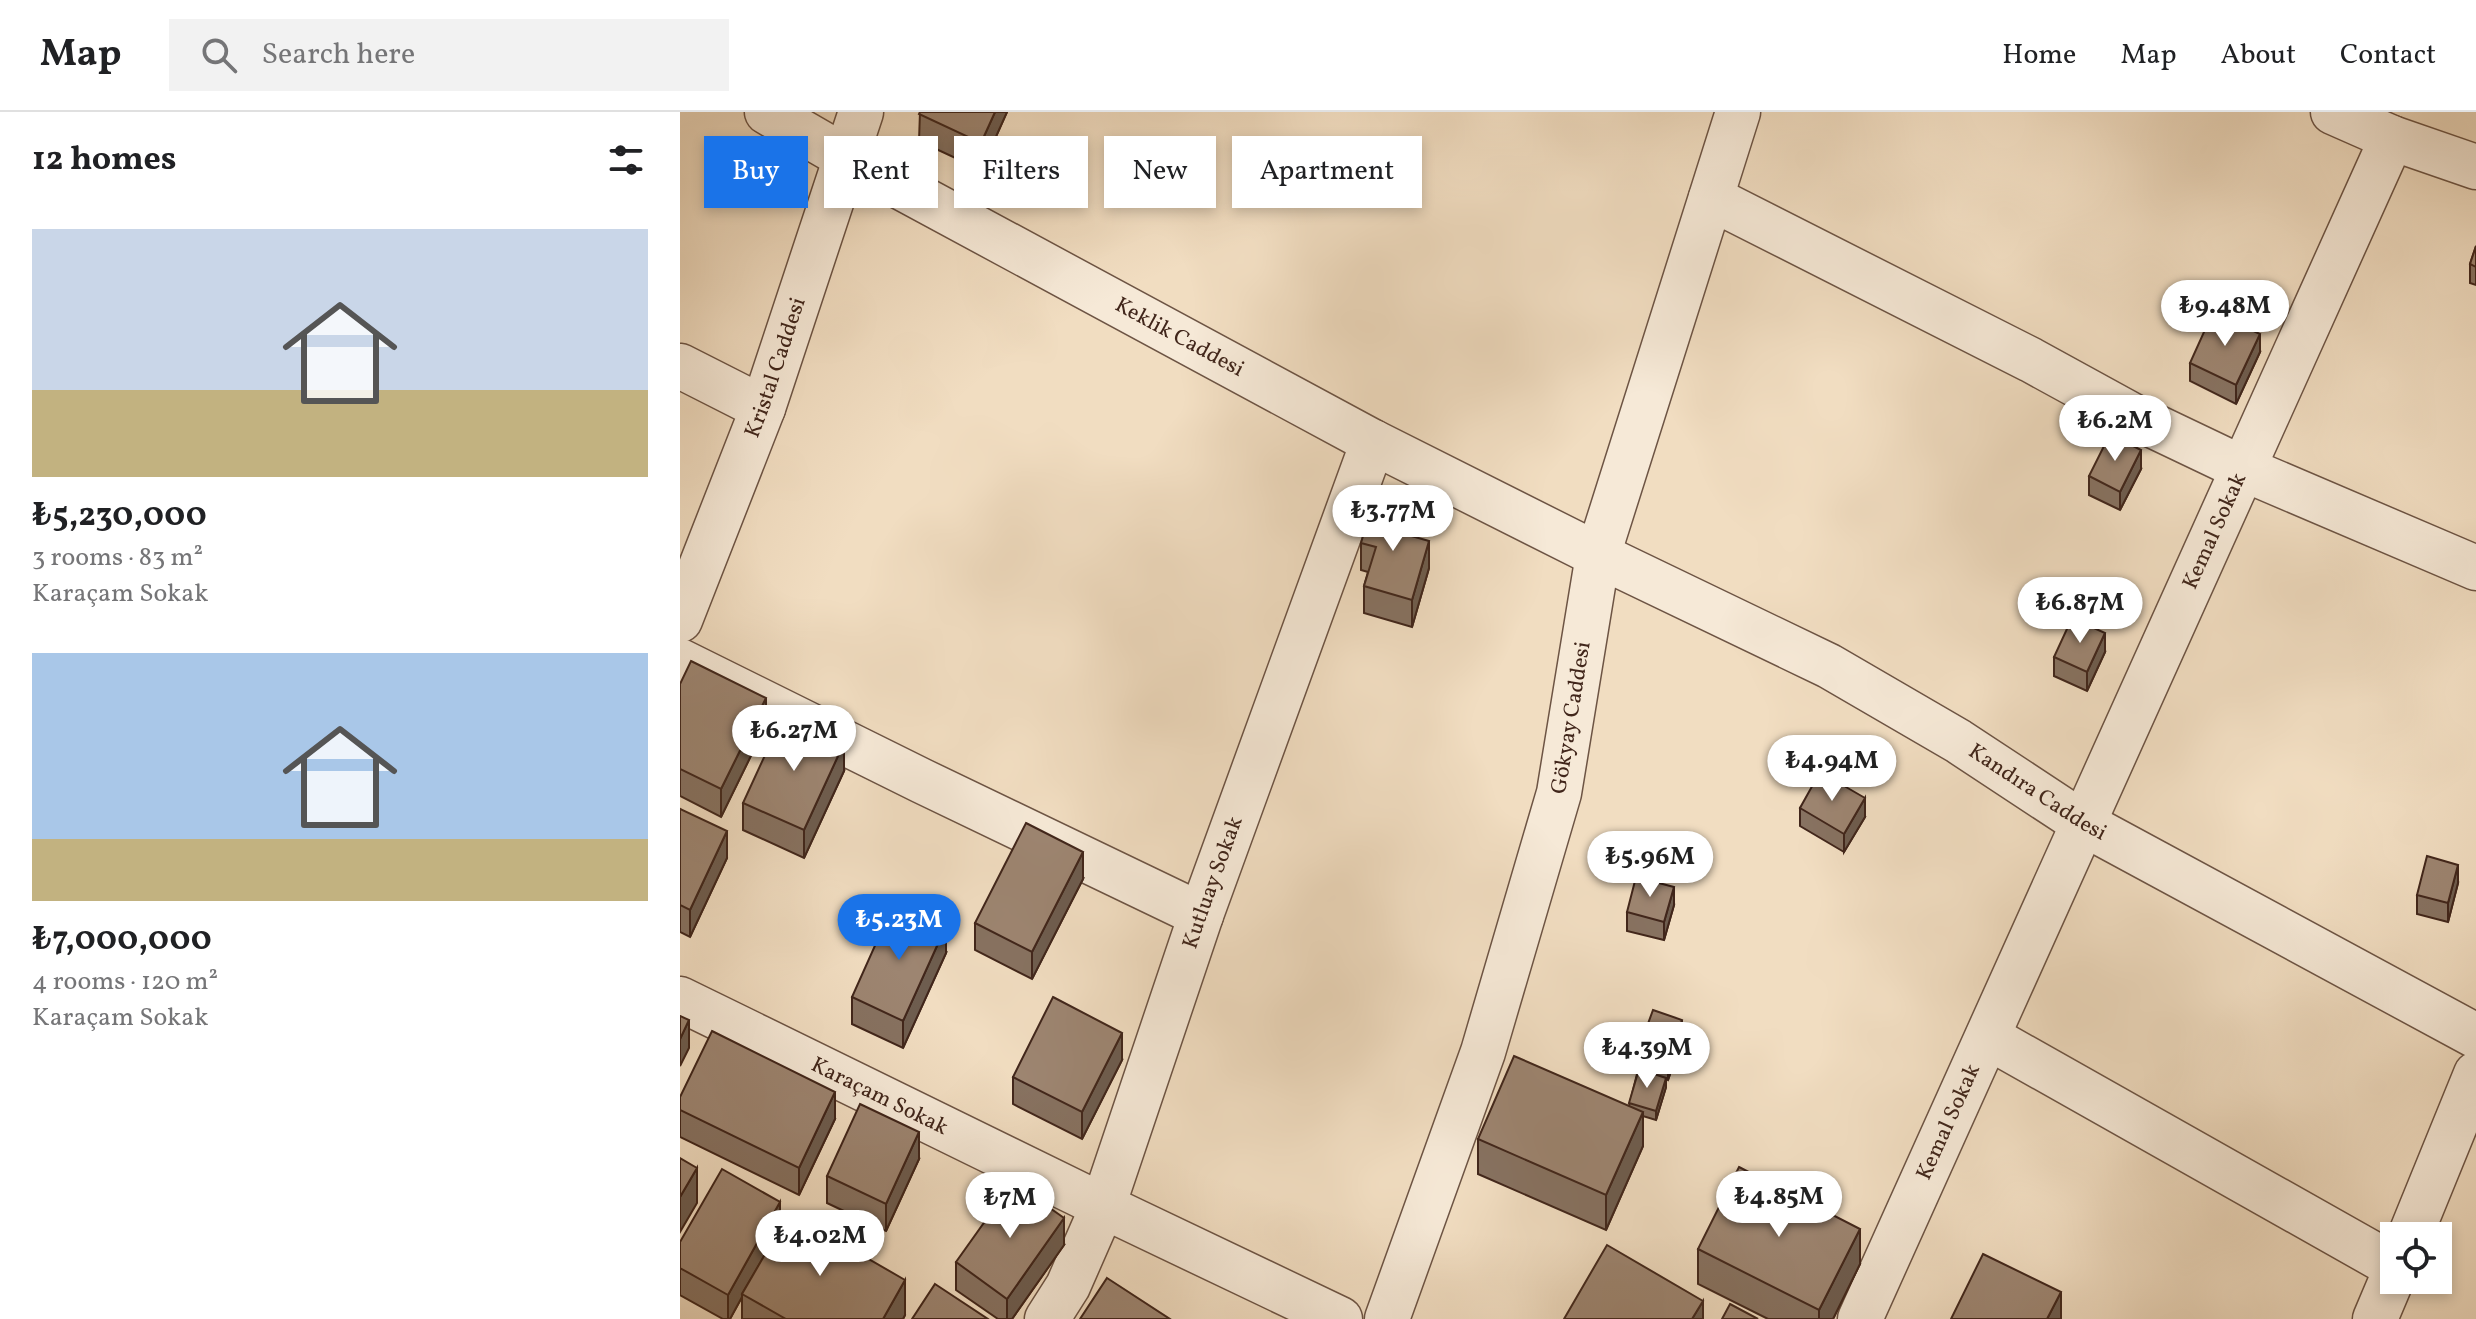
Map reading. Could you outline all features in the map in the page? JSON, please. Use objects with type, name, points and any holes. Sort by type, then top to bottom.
[{"type":"street","name":"Keklik Caddesi","points":[[767,112],[824,145]]},
{"type":"street","name":"Kristal Caddesi","points":[[852,136],[861,112]]},
{"type":"street","name":"Gökyay Caddesi","points":[[1387,1319],[1483,1052],[1559,793],[1598,555],[1738,112]]},
{"type":"street","points":[[2333,112],[2392,138],[2476,167]]},
{"type":"street","name":"Kemal Sokak","points":[[1860,1319],[2392,138]]},
{"type":"street","points":[[1711,198],[2031,360],[2135,417],[2244,469],[2476,568]]},
{"type":"street","name":"Keklik Caddesi","points":[[938,207],[1373,442],[1598,555]]},
{"type":"street","name":"Kristal Caddesi","points":[[680,620],[763,408],[828,208]]},
{"type":"street","points":[[680,366],[763,408]]},
{"type":"street","name":"Kutluay Sokak","points":[[1047,1319],[1068,1286],[1103,1206],[1201,915],[1373,442]]},
{"type":"street","name":"Kandıra Caddesi","points":[[1598,555],[1829,666],[1958,741],[2084,824],[2476,1036]]},
{"type":"street","points":[[680,661],[1201,915]]},
{"type":"street","name":"Karaçam Sokak","points":[[680,999],[1340,1319]]},
{"type":"street","points":[[1988,1037],[2380,1258]]},
{"type":"street","points":[[2416,1222],[2476,1074]]},
{"type":"street","points":[[2375,1319],[2386,1294]]},
{"type":"building","points":[[995,112],[984,136],[966,136],[919,114]]},
{"type":"building","points":[[2476,246],[2476,267],[2470,264]]},
{"type":"building","points":[[2213,312],[2260,334],[2236,385],[2190,363]]},
{"type":"building","points":[[2110,434],[2141,450],[2120,492],[2089,476]]},
{"type":"building","points":[[1372,505],[1413,517],[1408,535],[1429,541],[1412,600],[1364,586],[1376,547],[1361,543]]},
{"type":"building","points":[[2072,618],[2105,633],[2087,672],[2054,657]]},
{"type":"building","points":[[691,661],[766,698],[721,789],[680,769],[680,684]]},
{"type":"building","points":[[783,716],[844,743],[804,830],[743,803]]},
{"type":"building","points":[[1820,772],[1865,798],[1844,834],[1800,808]]},
{"type":"building","points":[[680,809],[727,831],[690,910],[680,905]]},
{"type":"building","points":[[1026,823],[1083,852],[1032,952],[975,923]]},
{"type":"building","points":[[2427,856],[2458,865],[2448,903],[2417,895]]},
{"type":"building","points":[[1636,877],[1674,887],[1664,922],[1627,912]]},
{"type":"building","points":[[894,903],[946,926],[903,1021],[852,997]]},
{"type":"building","points":[[1053,997],[1122,1033],[1082,1112],[1013,1077]]},
{"type":"building","points":[[1653,1010],[1682,1020],[1668,1062],[1638,1051]]},
{"type":"building","points":[[680,1016],[689,1020],[680,1039]]},
{"type":"building","points":[[712,1031],[835,1092],[799,1168],[680,1110],[680,1097]]},
{"type":"building","points":[[1514,1056],[1643,1112],[1606,1195],[1478,1139]]},
{"type":"building","points":[[1639,1069],[1666,1078],[1656,1111],[1629,1103]]},
{"type":"building","points":[[860,1104],[919,1132],[886,1204],[827,1176]]},
{"type":"building","points":[[680,1158],[697,1168],[680,1197]]},
{"type":"building","points":[[1739,1167],[1860,1229],[1819,1310],[1698,1249]]},
{"type":"building","points":[[722,1169],[780,1202],[728,1295],[680,1268],[680,1242]]},
{"type":"building","points":[[1013,1182],[1064,1218],[1007,1299],[956,1262]]},
{"type":"building","points":[[789,1213],[905,1280],[883,1319],[786,1319],[742,1294]]},
{"type":"building","points":[[1607,1245],[1703,1301],[1692,1319],[1564,1319]]},
{"type":"building","points":[[1983,1254],[2061,1292],[2047,1319],[1951,1319]]},
{"type":"building","points":[[1107,1278],[1170,1319],[1080,1319]]},
{"type":"building","points":[[935,1284],[988,1319],[912,1319]]},
{"type":"building","points":[[1730,1304],[1758,1319],[1722,1319]]}]
